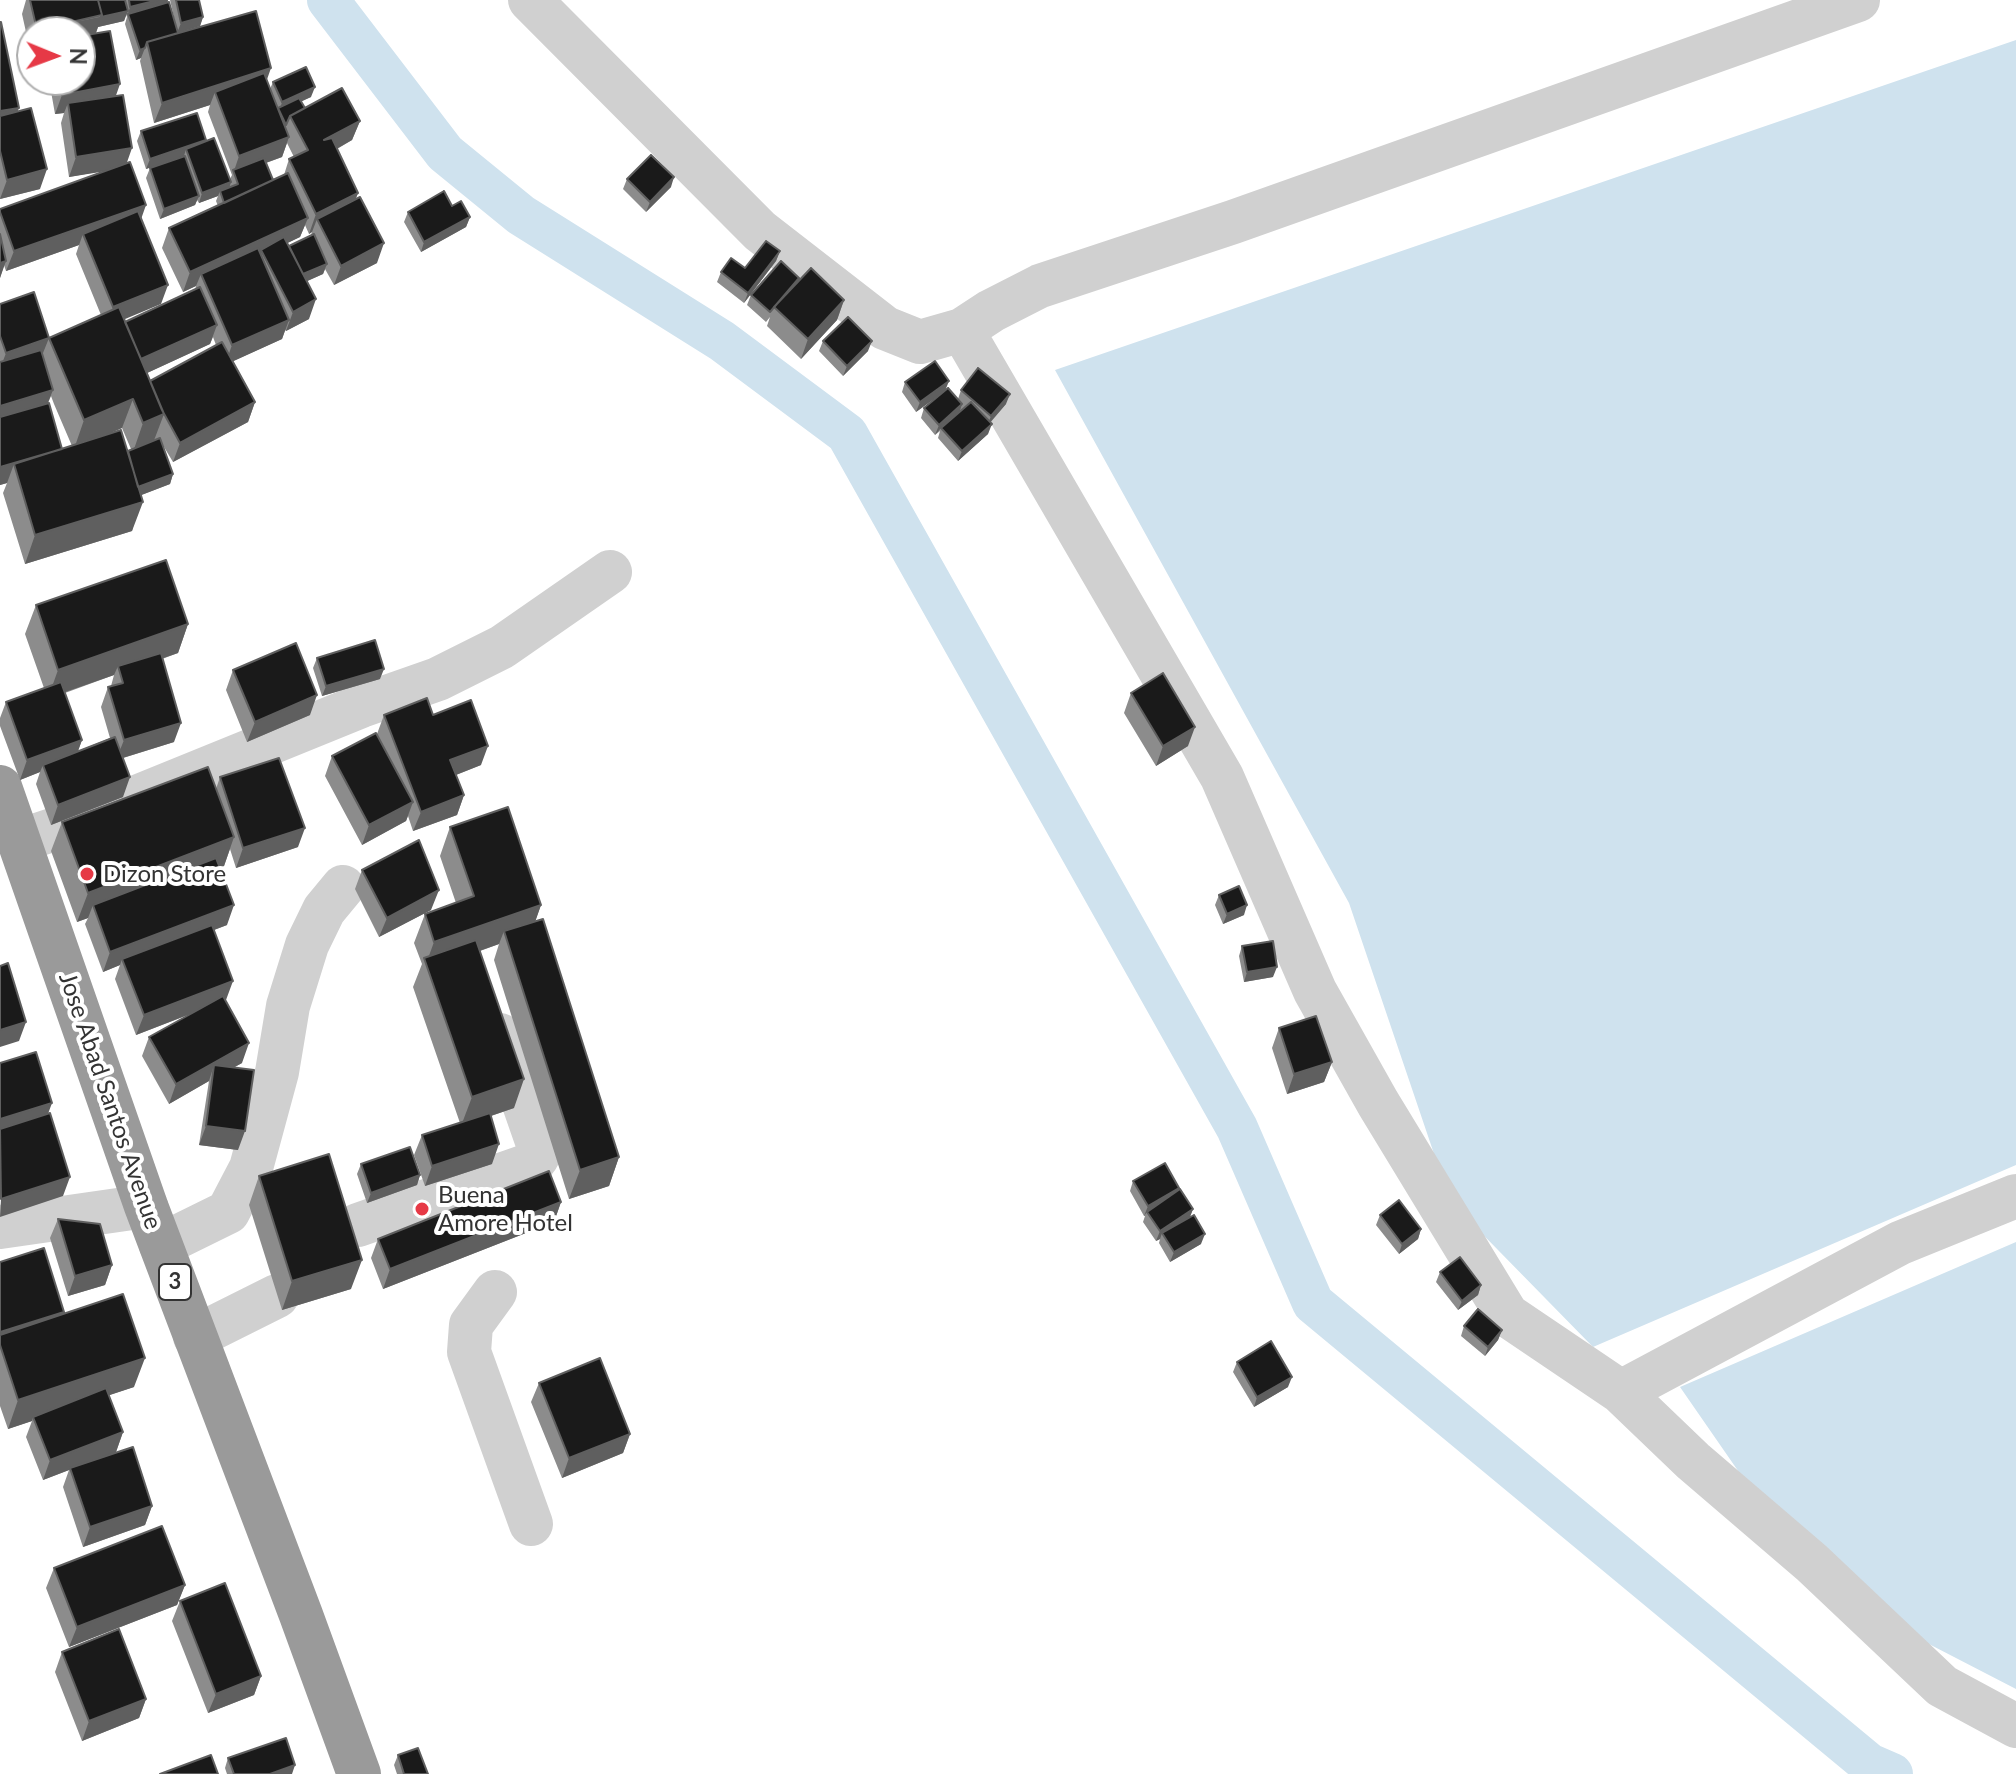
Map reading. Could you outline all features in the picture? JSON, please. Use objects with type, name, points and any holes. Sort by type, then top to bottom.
[{"type":"highway","name":"Jose Abad Santos Avenue","points":[[0,787],[157,1236],[359,1774]]},
{"type":"street","points":[[530,0],[760,231],[885,328],[920,342],[962,330],[1040,286],[1233,222],[1858,0]]},
{"type":"street","points":[[962,330],[1222,777],[1315,991],[1378,1103],[1507,1315],[1621,1392],[1693,1461],[1812,1563],[1942,1686],[2016,1726]]},
{"type":"street","points":[[19,841],[73,823],[361,706],[438,679],[502,647],[610,572]]},
{"type":"street","points":[[157,1236],[228,1212],[251,1168],[277,1072],[288,1006],[307,945],[324,910],[343,887]]},
{"type":"street","points":[[344,1267],[357,1259],[361,1252],[342,1217],[532,1164],[538,1156],[539,1147],[485,991]]},
{"type":"street","points":[[1621,1392],[1900,1243],[2016,1196]]},
{"type":"street","points":[[0,1227],[157,1236],[256,1228]]},
{"type":"street","points":[[495,1292],[471,1325],[469,1352],[531,1524]]},
{"type":"street","points":[[195,1337],[277,1296]]},
{"type":"water","points":[[2016,40],[2016,1165],[1593,1347],[1450,1201],[1349,903],[1055,370]]},
{"type":"water","points":[[2016,1242],[2016,1689],[1925,1642],[1743,1478],[1680,1387]]},
{"type":"building","points":[[30,0],[98,0],[102,15],[96,16],[34,16]]},
{"type":"building","points":[[98,0],[125,0],[128,11],[101,17]]},
{"type":"building","points":[[129,0],[158,0],[130,7]]},
{"type":"building","points":[[176,0],[199,0],[203,17],[181,23]]},
{"type":"building","points":[[169,2],[178,33],[147,42],[145,48],[140,50],[128,14]]},
{"type":"building","points":[[256,11],[271,68],[162,103],[147,42]]},
{"type":"building","points":[[0,22],[1,22],[19,108],[0,111]]},
{"type":"building","points":[[110,31],[120,84],[96,89],[96,33]]},
{"type":"building","points":[[306,67],[315,87],[282,102],[273,82]]},
{"type":"building","points":[[264,73],[289,137],[239,156],[215,92]]},
{"type":"building","points":[[342,88],[360,121],[324,140],[332,138],[358,193],[316,214],[289,159],[308,150],[290,116]]},
{"type":"building","points":[[123,95],[132,148],[76,157],[68,103]]},
{"type":"building","points":[[299,98],[305,108],[290,116],[286,125],[278,108]]},
{"type":"building","points":[[31,108],[47,169],[7,180],[0,151],[0,116]]},
{"type":"building","points":[[197,113],[206,140],[150,159],[141,131]]},
{"type":"building","points":[[214,138],[231,182],[202,193],[186,149]]},
{"type":"building","points":[[651,155],[674,177],[650,202],[627,179]]},
{"type":"building","points":[[185,156],[199,196],[164,209],[150,168]]},
{"type":"building","points":[[264,158],[273,180],[224,203],[220,191],[238,184],[233,170]]},
{"type":"building","points":[[130,162],[146,205],[14,251],[0,209]]},
{"type":"building","points":[[288,173],[308,218],[190,272],[169,228]]},
{"type":"building","points":[[444,191],[452,206],[461,201],[470,217],[424,242],[408,212]]},
{"type":"building","points":[[360,197],[384,243],[341,266],[317,219]]},
{"type":"building","points":[[138,211],[168,285],[113,307],[83,234]]},
{"type":"building","points":[[0,234],[6,261],[0,263]]},
{"type":"building","points":[[314,234],[327,264],[303,274],[289,246]]},
{"type":"building","points":[[284,237],[316,299],[293,312],[261,250]]},
{"type":"building","points":[[766,241],[780,251],[748,293],[721,272],[731,258],[745,268]]},
{"type":"building","points":[[258,248],[289,320],[232,345],[201,274]]},
{"type":"building","points":[[781,261],[799,278],[770,312],[751,295]]},
{"type":"building","points":[[811,268],[844,300],[808,339],[774,307]]},
{"type":"building","points":[[200,287],[217,325],[141,359],[125,322]]},
{"type":"building","points":[[34,292],[49,338],[6,353],[0,336],[0,304]]},
{"type":"building","points":[[119,307],[164,414],[143,423],[133,399],[84,420],[49,338]]},
{"type":"building","points":[[848,317],[872,341],[847,366],[823,341]]},
{"type":"building","points":[[222,342],[255,402],[180,443],[150,381]]},
{"type":"building","points":[[41,350],[53,390],[0,406],[0,362]]},
{"type":"building","points":[[935,361],[949,381],[920,402],[905,382]]},
{"type":"building","points":[[978,368],[1010,394],[991,416],[961,390]]},
{"type":"building","points":[[948,388],[962,404],[939,425],[924,408]]},
{"type":"building","points":[[971,402],[992,424],[962,451],[941,428]]},
{"type":"building","points":[[49,403],[62,449],[0,467],[0,417]]},
{"type":"building","points":[[121,430],[143,502],[35,535],[14,464]]},
{"type":"building","points":[[160,438],[173,474],[138,487],[128,451]]},
{"type":"building","points":[[166,560],[188,624],[58,670],[36,605]]},
{"type":"building","points":[[375,640],[384,669],[326,686],[317,658]]},
{"type":"building","points":[[296,643],[317,695],[255,722],[233,670]]},
{"type":"building","points":[[161,653],[181,723],[124,740],[108,687],[123,683],[118,666]]},
{"type":"building","points":[[1163,673],[1195,727],[1163,746],[1131,693]]},
{"type":"building","points":[[61,682],[82,740],[27,760],[6,702]]},
{"type":"building","points":[[427,698],[433,715],[471,700],[488,746],[450,760],[464,795],[421,812],[384,715]]},
{"type":"building","points":[[376,733],[413,802],[369,825],[332,756]]},
{"type":"building","points":[[115,737],[130,777],[58,805],[43,765]]},
{"type":"building","points":[[279,758],[305,828],[243,848],[220,777]]},
{"type":"building","points":[[208,767],[234,837],[88,893],[62,822]]},
{"type":"building","points":[[508,807],[541,905],[434,942],[425,914],[474,896],[450,827]]},
{"type":"building","points":[[419,840],[439,890],[387,918],[362,870]]},
{"type":"building","points":[[216,858],[234,905],[110,952],[93,905]]},
{"type":"building","points":[[1239,886],[1247,905],[1227,914],[1219,895]]},
{"type":"building","points":[[543,919],[619,1157],[580,1170],[504,931]]},
{"type":"building","points":[[212,925],[233,981],[144,1015],[122,959]]},
{"type":"building","points":[[476,940],[524,1079],[472,1097],[424,958]]},
{"type":"building","points":[[1273,941],[1277,967],[1247,972],[1242,946]]},
{"type":"building","points":[[8,963],[26,1022],[0,1030],[0,966]]},
{"type":"building","points":[[223,996],[249,1043],[176,1084],[149,1037]]},
{"type":"building","points":[[1316,1016],[1332,1062],[1294,1074],[1279,1028]]},
{"type":"building","points":[[36,1052],[52,1103],[0,1119],[0,1063]]},
{"type":"building","points":[[214,1065],[254,1070],[245,1131],[206,1126]]},
{"type":"building","points":[[50,1113],[70,1177],[1,1199],[0,1129]]},
{"type":"building","points":[[490,1113],[499,1144],[432,1166],[422,1135]]},
{"type":"building","points":[[410,1147],[420,1175],[371,1193],[361,1164]]},
{"type":"building","points":[[329,1154],[362,1260],[292,1281],[259,1176]]},
{"type":"building","points":[[1165,1163],[1179,1188],[1148,1206],[1133,1181]]},
{"type":"building","points":[[549,1171],[561,1202],[390,1269],[378,1239]]},
{"type":"building","points":[[1180,1189],[1193,1209],[1160,1231],[1147,1212]]},
{"type":"building","points":[[1399,1200],[1421,1229],[1402,1244],[1380,1215]]},
{"type":"building","points":[[1194,1215],[1205,1234],[1174,1252],[1162,1233]]},
{"type":"building","points":[[58,1219],[100,1224],[112,1265],[75,1276]]},
{"type":"building","points":[[44,1248],[64,1312],[0,1332],[0,1262]]},
{"type":"building","points":[[1460,1257],[1481,1285],[1462,1301],[1440,1272]]},
{"type":"building","points":[[123,1294],[145,1358],[18,1400],[0,1345],[0,1335]]},
{"type":"building","points":[[1478,1309],[1502,1330],[1488,1347],[1464,1326]]},
{"type":"building","points":[[1271,1341],[1292,1377],[1257,1397],[1237,1362]]},
{"type":"building","points":[[600,1358],[630,1434],[569,1458],[539,1383]]},
{"type":"building","points":[[106,1388],[123,1432],[50,1460],[33,1417]]},
{"type":"building","points":[[133,1447],[152,1506],[90,1527],[70,1468]]},
{"type":"building","points":[[162,1526],[185,1585],[77,1627],[54,1568]]},
{"type":"building","points":[[225,1583],[261,1676],[216,1694],[180,1601]]},
{"type":"building","points":[[119,1629],[146,1699],[89,1721],[62,1652]]},
{"type":"building","points":[[286,1738],[295,1765],[270,1774],[234,1774],[228,1758]]},
{"type":"building","points":[[418,1748],[428,1774],[404,1774],[398,1755]]},
{"type":"building","points":[[211,1755],[218,1774],[160,1774]]},
{"type":"waterway","points":[[328,0],[445,153],[521,215],[722,341],[847,434],[1237,1128],[1313,1303],[1869,1764],[1892,1774]]},
{"type":"place","name":"Dizon Store","points":[[87,874]]},
{"type":"place","name":"Buena Amore Hotel","points":[[422,1209]]}]
